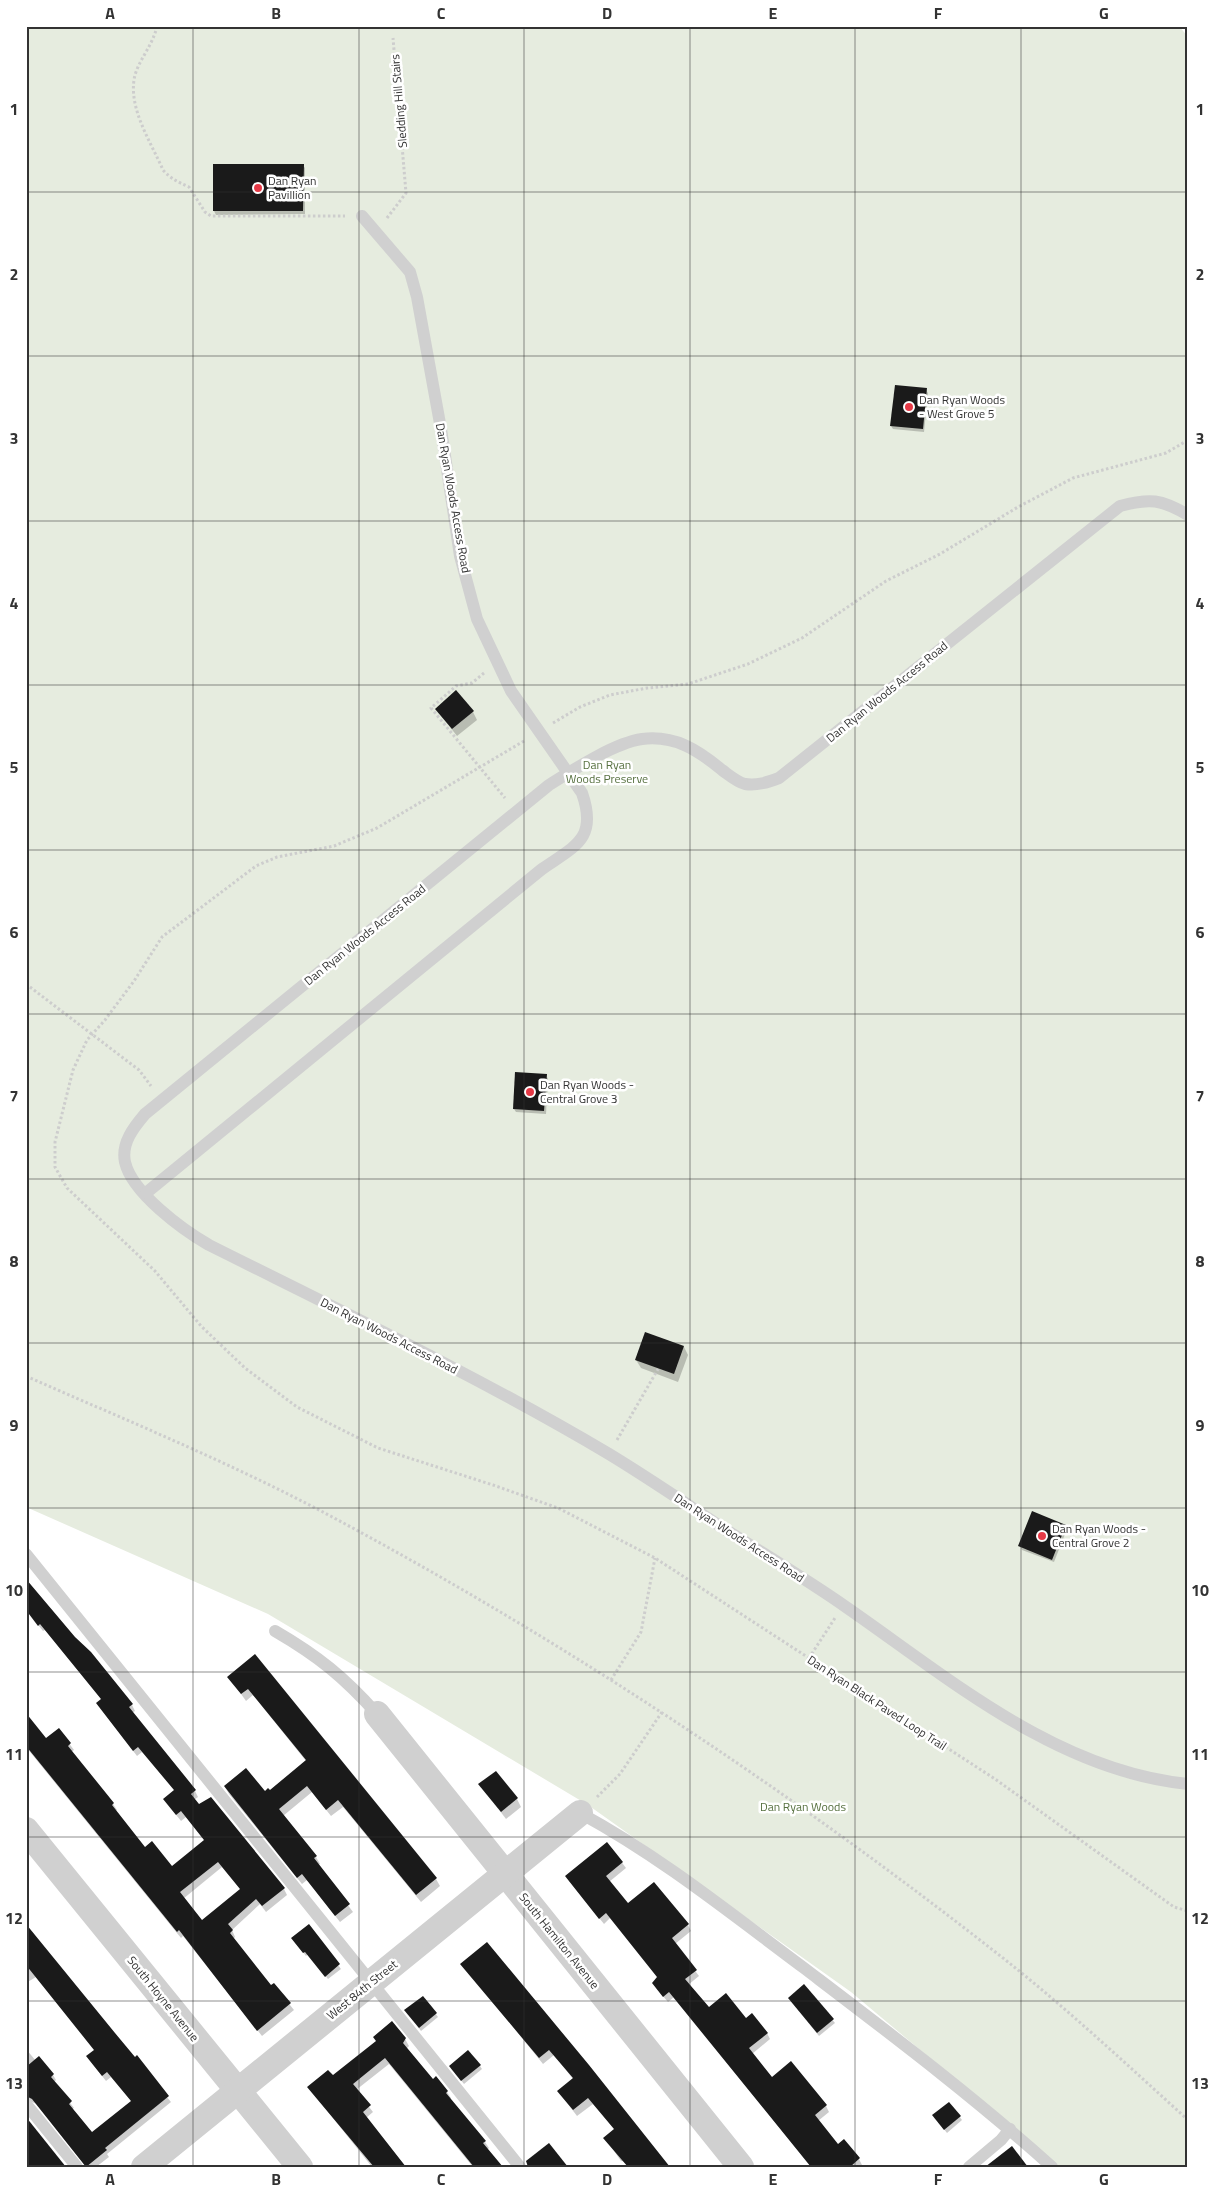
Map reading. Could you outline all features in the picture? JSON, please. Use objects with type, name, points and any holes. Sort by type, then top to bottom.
[{"type":"street","name":"South Hamilton Avenue","points":[[377,1714],[741,2167]]},
{"type":"street","name":"West 84th Street","points":[[144,2167],[580,1813]]},
{"type":"street","name":"South Hoyne Avenue","points":[[26,1830],[300,2167]]},
{"type":"lane","name":"Dan Ryan Woods Access Road","points":[[362,216],[410,272],[415,288],[441,428],[460,556],[477,619],[511,691],[542,738],[570,772]]},
{"type":"lane","name":"Dan Ryan Woods Access Road","points":[[1188,515],[1170,505],[1143,500],[1120,506],[779,778],[764,784],[744,784],[731,777],[700,752],[681,743],[661,738],[640,739],[618,747],[570,772],[549,785],[145,1114],[131,1131],[125,1146],[125,1162],[134,1181],[163,1213],[185,1230],[444,1364],[609,1454],[844,1605],[989,1706],[1040,1736],[1083,1757],[1124,1770],[1188,1784]]},
{"type":"lane","points":[[146,1193],[542,868],[577,846],[584,835],[587,822],[586,806],[582,793],[570,772]]},
{"type":"lane","points":[[26,1554],[520,2167]]},
{"type":"lane","points":[[275,1631],[310,1652],[331,1668],[356,1690],[377,1714]]},
{"type":"lane","points":[[580,1813],[670,1867],[830,1988],[1010,2129],[1052,2167]]},
{"type":"lane","points":[[26,2104],[77,2167]]},
{"type":"lane","points":[[969,2167],[1001,2140],[1010,2129]]},
{"type":"path","points":[[157,26],[152,43],[135,76],[134,93],[138,114],[163,170],[179,184],[189,187],[205,212],[211,216],[362,216]]},
{"type":"path","name":"Sledding Hill Stairs","points":[[377,232],[406,193],[393,38]]},
{"type":"path","points":[[472,683],[456,686],[431,708],[517,812]]},
{"type":"path","points":[[26,984],[139,1070],[163,1100]]},
{"type":"path","points":[[609,1454],[658,1368]]},
{"type":"path","points":[[26,1376],[190,1447],[336,1519],[539,1635],[662,1712],[862,1851],[988,1946],[1103,2044],[1188,2120]]},
{"type":"path","name":"Dan Ryan Black Paved Loop Trail","points":[[558,1508],[655,1558],[994,1779],[1174,1906],[1188,1911]]},
{"type":"path","points":[[611,1680],[641,1632],[655,1558]]},
{"type":"path","points":[[809,1658],[844,1605]]},
{"type":"path","points":[[580,1813],[620,1774],[662,1712]]},
{"type":"green space","name":"Dan Ryan Woods Preserve","points":[[26,26],[1179,26],[1188,37],[1188,2167],[1060,2167],[851,1992],[588,1805],[268,1614],[26,1507]]},
{"type":"building","name":"Dan Ryan Pavillion","points":[[213,164],[304,164],[303,211],[213,211]]},
{"type":"building","name":"Dan Ryan Woods - West Grove 5","points":[[895,385],[927,388],[923,429],[890,426]]},
{"type":"building","points":[[456,690],[474,711],[452,729],[435,709]]},
{"type":"building","name":"Dan Ryan Woods - Central Grove 3","points":[[515,1072],[547,1074],[544,1111],[513,1109]]},
{"type":"building","points":[[645,1332],[684,1346],[674,1374],[635,1360]]},
{"type":"building","name":"Dan Ryan Woods - Central Grove 2","points":[[1032,1511],[1066,1525],[1052,1560],[1018,1546]]},
{"type":"building","points":[[26,1579],[75,1637],[91,1652],[133,1704],[129,1707],[196,1790],[191,1794],[199,1804],[211,1797],[285,1888],[262,1906],[256,1899],[228,1924],[233,1930],[230,1933],[271,1985],[274,1983],[291,2003],[257,2031],[179,1930],[177,1932],[26,1746],[26,1713],[46,1738],[59,1728],[71,1743],[68,1746],[114,1803],[112,1805],[145,1847],[152,1841],[172,1866],[204,1840],[181,1811],[176,1815],[163,1799],[174,1790],[138,1747],[133,1751],[96,1703],[101,1699],[40,1624],[38,1626],[26,1610]],"holes":[[[218,1862],[240,1889],[202,1920],[180,1892]]]},
{"type":"building","points":[[255,1654],[437,1878],[416,1895],[338,1800],[326,1810],[307,1786],[279,1809],[317,1856],[314,1858],[350,1904],[335,1916],[302,1874],[297,1878],[224,1786],[246,1768],[265,1791],[268,1788],[270,1790],[306,1760],[248,1689],[241,1694],[227,1677]]},
{"type":"building","points":[[496,1771],[518,1798],[501,1812],[478,1784]]},
{"type":"building","points":[[607,1842],[623,1862],[606,1876],[628,1903],[654,1882],[689,1924],[672,1938],[697,1970],[685,1979],[709,2007],[726,1993],[746,2018],[752,2013],[768,2033],[749,2048],[772,2077],[791,2061],[827,2105],[815,2115],[838,2144],[844,2139],[860,2158],[850,2167],[811,2167],[669,1992],[663,1997],[652,1983],[657,1977],[606,1913],[599,1919],[565,1876]]},
{"type":"building","points":[[26,1924],[135,2057],[137,2055],[169,2096],[105,2148],[107,2150],[86,2167],[32,2099],[26,2096],[26,2067],[39,2056],[54,2074],[51,2077],[72,2101],[69,2104],[92,2132],[131,2101],[107,2072],[102,2076],[86,2056],[94,2050],[26,1965]]},
{"type":"building","points":[[309,1924],[340,1964],[325,1977],[291,1938]]},
{"type":"building","points":[[487,1942],[589,2065],[670,2167],[628,2167],[603,2138],[614,2129],[588,2098],[573,2110],[557,2091],[573,2078],[549,2050],[539,2058],[460,1964]]},
{"type":"building","points":[[804,1984],[834,2019],[817,2033],[788,1998]]},
{"type":"building","points":[[423,1996],[437,2013],[419,2028],[404,2010]]},
{"type":"building","points":[[392,2021],[406,2038],[403,2043],[433,2079],[436,2076],[448,2091],[446,2093],[486,2141],[483,2143],[503,2167],[474,2167],[385,2058],[353,2084],[371,2105],[363,2112],[406,2167],[374,2167],[307,2087],[328,2070],[333,2075],[376,2041],[373,2037]]},
{"type":"building","points":[[468,2050],[481,2065],[461,2081],[449,2066]]},
{"type":"building","points":[[949,2102],[961,2116],[944,2130],[932,2115]]},
{"type":"building","points":[[26,2117],[66,2167],[26,2167]]},
{"type":"building","points":[[549,2143],[568,2167],[528,2167],[526,2161]]},
{"type":"building","points":[[1012,2146],[1028,2167],[985,2167]]},
{"type":"place","name":"Dan Ryan Pavillion","points":[[258,188]]},
{"type":"place","name":"Dan Ryan Woods - West Grove 5","points":[[909,407]]},
{"type":"place","name":"Dan Ryan Woods - Central Grove 3","points":[[530,1092]]},
{"type":"place","name":"Dan Ryan Woods - Central Grove 2","points":[[1042,1536]]},
{"type":"park label","name":"Dan Ryan Woods","points":[[803,1807]]}]
